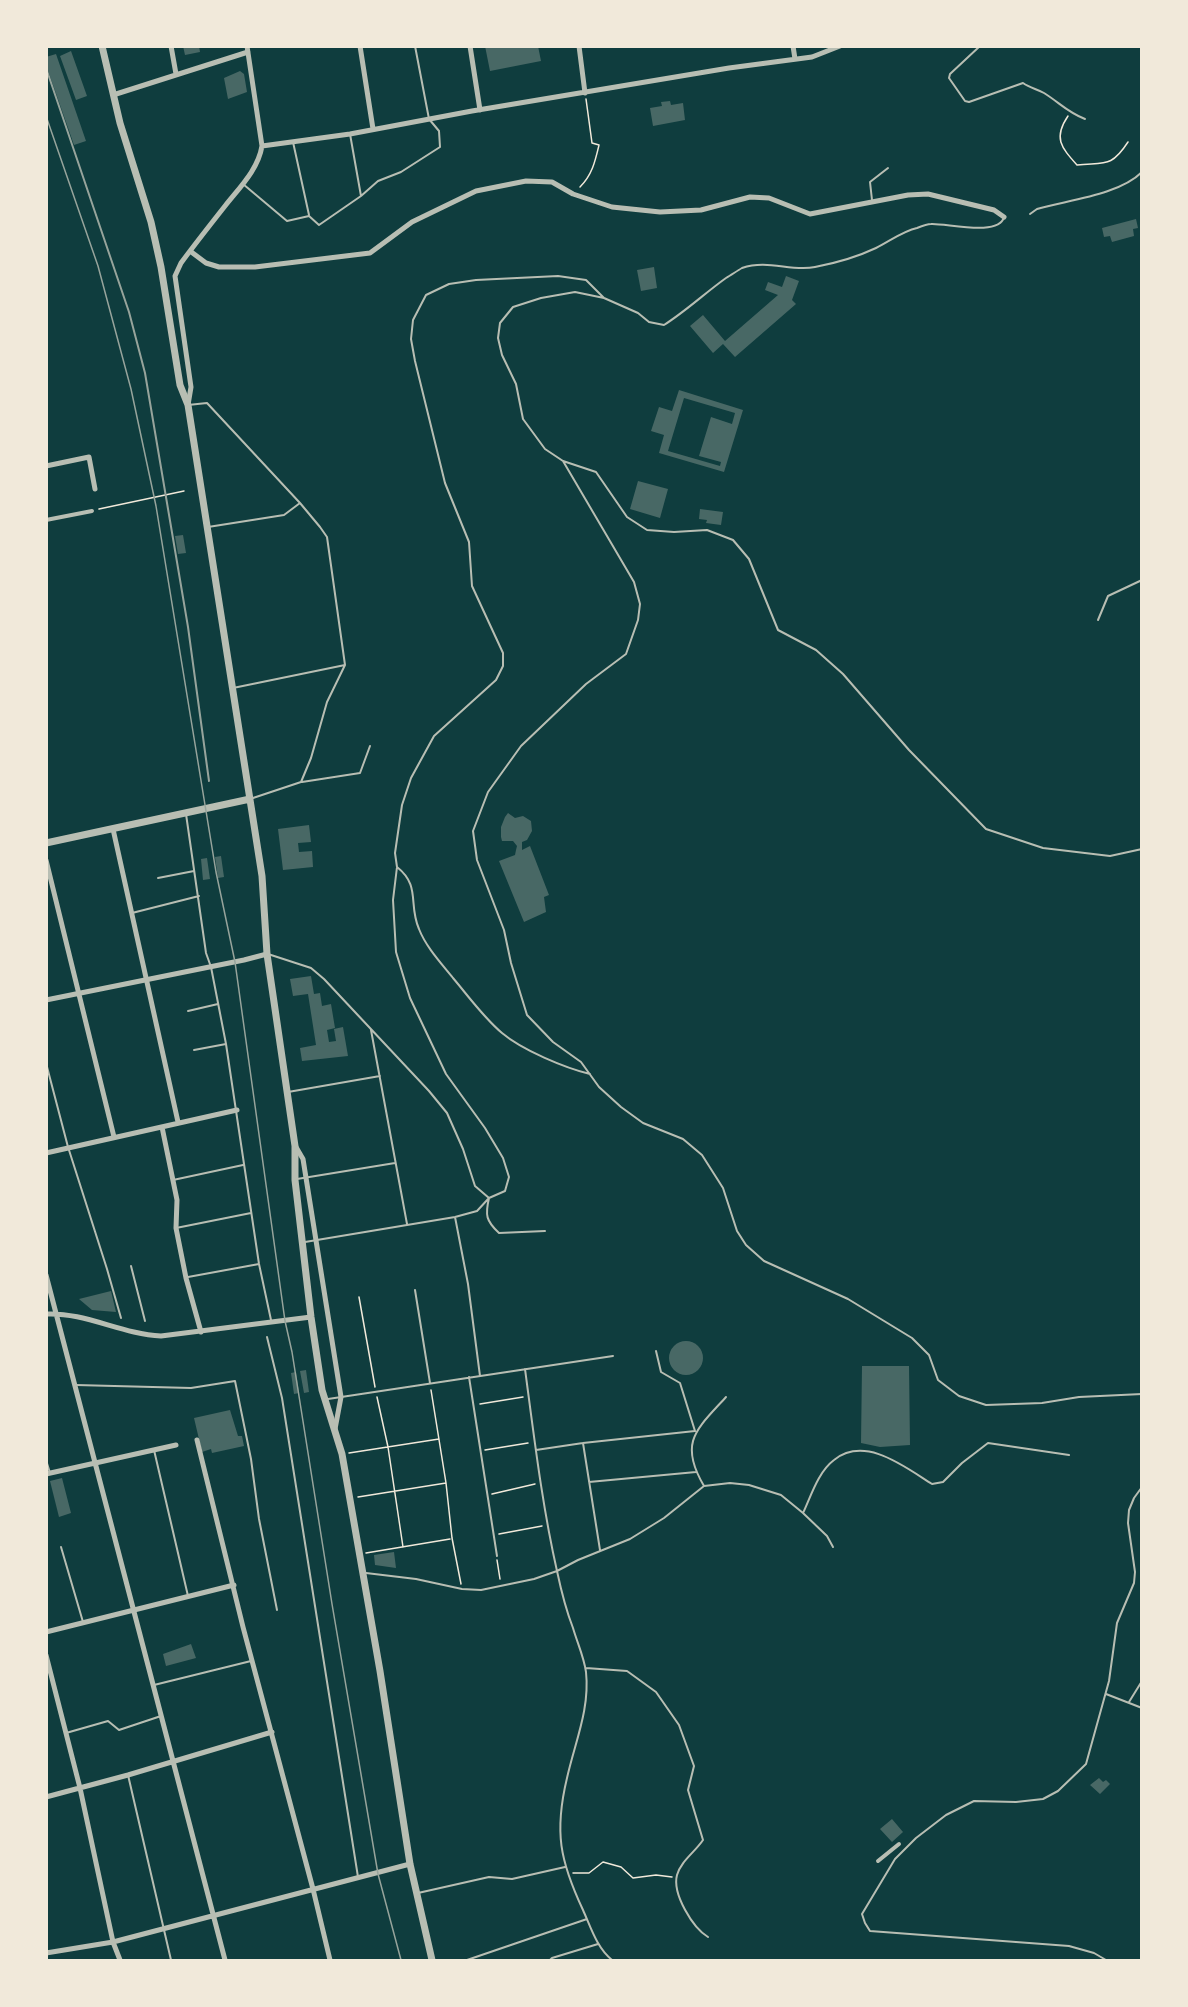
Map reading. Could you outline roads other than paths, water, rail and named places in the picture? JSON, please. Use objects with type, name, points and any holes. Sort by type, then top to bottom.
[{"type":"street","points":[[102,46],[120,123],[151,222],[180,385],[188,405],[262,876],[267,954],[295,1146],[295,1180],[302,1242],[324,1400],[342,1454],[410,1864],[432,1960]]},
{"type":"street","points":[[171,46],[176,74]]},
{"type":"street","points":[[360,46],[373,129]]},
{"type":"street","points":[[471,46],[480,110]]},
{"type":"street","points":[[579,46],[585,93]]},
{"type":"street","points":[[793,46],[795,58]]},
{"type":"street","points":[[262,146],[350,134],[480,110],[812,57],[840,46]]},
{"type":"street","points":[[113,95],[248,49],[262,146],[257,164],[190,251],[175,276],[190,387],[188,405]]},
{"type":"street","points":[[190,251],[206,263],[219,267],[255,267],[370,253],[412,222],[476,191],[526,182],[552,182],[573,194],[612,207],[660,212],[701,210],[750,197],[769,198],[810,214],[928,194],[994,210],[1004,217]]},
{"type":"street","points":[[46,466],[89,457],[95,489]]},
{"type":"street","points":[[46,520],[92,512]]},
{"type":"street","points":[[46,843],[250,799]]},
{"type":"street","points":[[113,829],[178,1122]]},
{"type":"street","points":[[46,860],[114,1137]]},
{"type":"street","points":[[46,1000],[267,954]]},
{"type":"street","points":[[46,1153],[237,1110]]},
{"type":"street","points":[[162,1126],[177,1200],[176,1228],[186,1278],[201,1332]]},
{"type":"street","points":[[295,1146],[303,1160],[341,1397],[335,1430]]},
{"type":"street","points":[[46,1275],[97,1462],[111,1526],[225,1960]]},
{"type":"street","points":[[46,1314],[57,1313],[138,1334],[161,1336],[311,1317]]},
{"type":"street","points":[[197,1440],[330,1960]]},
{"type":"street","points":[[48,1474],[176,1445]]},
{"type":"street","points":[[46,1632],[234,1585]]},
{"type":"street","points":[[46,1655],[120,1960]]},
{"type":"street","points":[[46,1797],[272,1732]]},
{"type":"street","points":[[879,1861],[899,1844]]},
{"type":"street","points":[[46,1953],[114,1942],[410,1864]]},
{"type":"lane","points":[[293,142],[309,216],[319,225],[361,196],[378,181],[401,172],[440,147],[439,131],[429,119],[415,46]]},
{"type":"lane","points":[[981,46],[950,74],[949,78],[965,101],[969,102],[1020,83],[1033,90],[1041,91],[1070,113],[1085,119]]},
{"type":"lane","points":[[350,134],[361,196]]},
{"type":"lane","points":[[873,202],[870,182],[888,168]]},
{"type":"lane","points":[[1030,214],[1045,206],[1118,188],[1134,180],[1142,172]]},
{"type":"lane","points":[[243,184],[287,221],[309,216]]},
{"type":"lane","points":[[1004,217],[1000,225],[974,228],[930,224],[921,226],[875,249],[812,268],[762,264],[741,269],[710,289],[664,325],[649,321],[638,313],[604,298],[575,292],[541,298],[513,307],[500,323],[498,339],[502,355],[516,384],[524,419],[545,449],[563,461],[596,472],[627,517],[647,530],[674,532],[707,530],[734,540],[749,559],[778,630],[816,650],[843,674],[909,750],[986,829],[1043,848],[1110,856],[1142,849]]},
{"type":"lane","points":[[302,1242],[455,1217],[477,1211],[489,1198],[505,1191],[509,1177],[503,1158],[485,1128],[446,1074],[410,998],[396,952],[393,900],[397,867],[395,853],[402,805],[411,778],[434,736],[496,680],[503,666],[503,653],[472,586],[469,542],[445,483],[415,361],[411,339],[413,320],[426,295],[449,284],[476,280],[558,276],[586,280],[604,298]]},
{"type":"lane","points":[[188,405],[207,403],[300,503],[327,537],[345,665],[327,702],[311,758],[301,782]]},
{"type":"lane","points":[[563,461],[634,582],[640,604],[638,620],[626,654],[586,684],[521,746],[488,792],[473,831],[477,860],[504,930],[511,963],[527,1015],[554,1042],[574,1055],[599,1087],[635,1117],[643,1123],[683,1139],[702,1155],[723,1188],[737,1232],[746,1245],[764,1261],[848,1299],[912,1338],[929,1355],[938,1380],[959,1396],[986,1405],[1042,1403],[1078,1397],[1142,1394]]},
{"type":"lane","points":[[206,527],[284,515],[300,503]]},
{"type":"lane","points":[[1098,620],[1107,596],[1142,580]]},
{"type":"lane","points":[[232,688],[345,665]]},
{"type":"lane","points":[[250,799],[301,782],[360,773],[370,746]]},
{"type":"lane","points":[[186,814],[206,953],[211,967],[226,1044],[243,1165],[272,1322]]},
{"type":"lane","points":[[397,867],[407,875],[412,887],[413,915],[420,932],[442,965],[494,1025],[515,1043],[591,1075]]},
{"type":"lane","points":[[158,878],[194,871]]},
{"type":"lane","points":[[131,913],[199,896]]},
{"type":"lane","points":[[267,954],[311,968],[429,1091],[447,1113],[463,1149],[475,1186],[489,1198]]},
{"type":"lane","points":[[188,1011],[218,1005]]},
{"type":"lane","points":[[370,1028],[407,1224]]},
{"type":"lane","points":[[194,1050],[226,1044]]},
{"type":"lane","points":[[46,1064],[68,1147],[121,1318]]},
{"type":"lane","points":[[287,1092],[380,1077]]},
{"type":"lane","points":[[295,1180],[395,1164]]},
{"type":"lane","points":[[173,1180],[243,1165]]},
{"type":"lane","points":[[489,1198],[486,1212],[490,1225],[499,1233],[545,1231]]},
{"type":"lane","points":[[176,1228],[251,1213]]},
{"type":"lane","points":[[455,1217],[468,1284],[480,1376]]},
{"type":"lane","points":[[186,1278],[260,1264]]},
{"type":"lane","points":[[131,1266],[146,1321]]},
{"type":"lane","points":[[416,1290],[430,1383]]},
{"type":"lane","points":[[267,1337],[282,1398],[358,1877]]},
{"type":"lane","points":[[656,1351],[661,1372],[680,1383],[696,1431]]},
{"type":"lane","points":[[324,1400],[613,1356]]},
{"type":"lane","points":[[525,1369],[541,1483],[557,1571],[586,1668],[586,1704],[579,1740],[567,1778],[560,1817],[560,1844],[566,1872],[598,1944],[612,1960]]},
{"type":"lane","points":[[469,1377],[497,1556]]},
{"type":"lane","points":[[76,1385],[191,1388],[235,1381],[277,1610]]},
{"type":"lane","points":[[704,1486],[696,1472],[691,1454],[696,1431],[726,1396]]},
{"type":"lane","points":[[536,1450],[696,1431]]},
{"type":"lane","points":[[583,1443],[600,1550]]},
{"type":"lane","points":[[803,1513],[824,1472],[834,1460],[859,1451],[871,1450],[898,1462],[932,1484],[943,1482],[962,1462],[988,1443],[1069,1455]]},
{"type":"lane","points":[[154,1450],[188,1596]]},
{"type":"lane","points":[[46,1460],[48,1474]]},
{"type":"lane","points":[[589,1482],[696,1472]]},
{"type":"lane","points":[[363,1573],[385,1574],[462,1589],[482,1590],[534,1579],[630,1539],[664,1518],[704,1486],[730,1483],[749,1485],[781,1495],[827,1536],[833,1547]]},
{"type":"lane","points":[[1106,1960],[1081,1948],[870,1931],[863,1918],[866,1906],[895,1859],[924,1831],[946,1815],[974,1801],[1043,1799],[1058,1791],[1086,1764],[1109,1681],[1117,1623],[1134,1583],[1135,1572],[1128,1522],[1134,1498],[1142,1487]]},
{"type":"lane","points":[[61,1547],[83,1622]]},
{"type":"lane","points":[[153,1685],[253,1660]]},
{"type":"lane","points":[[586,1668],[627,1671],[656,1692],[678,1725],[694,1766],[688,1790],[703,1840],[686,1859],[676,1877],[678,1892],[685,1910],[700,1932],[708,1937]]},
{"type":"lane","points":[[1129,1702],[1142,1681]]},
{"type":"lane","points":[[1106,1694],[1142,1708]]},
{"type":"lane","points":[[66,1733],[108,1721],[119,1730],[161,1716]]},
{"type":"lane","points":[[128,1775],[171,1960]]},
{"type":"lane","points":[[416,1893],[489,1877],[512,1879],[565,1867]]},
{"type":"lane","points":[[467,1960],[587,1918]]},
{"type":"lane","points":[[550,1960],[598,1944]]},
{"type":"tram line","points":[[46,116],[98,266],[131,389],[156,506],[216,872],[235,962],[285,1321],[292,1352],[332,1604],[378,1874],[401,1960]]},
{"type":"railway","points":[[46,68],[129,312],[145,373],[188,627],[209,781]]}]
